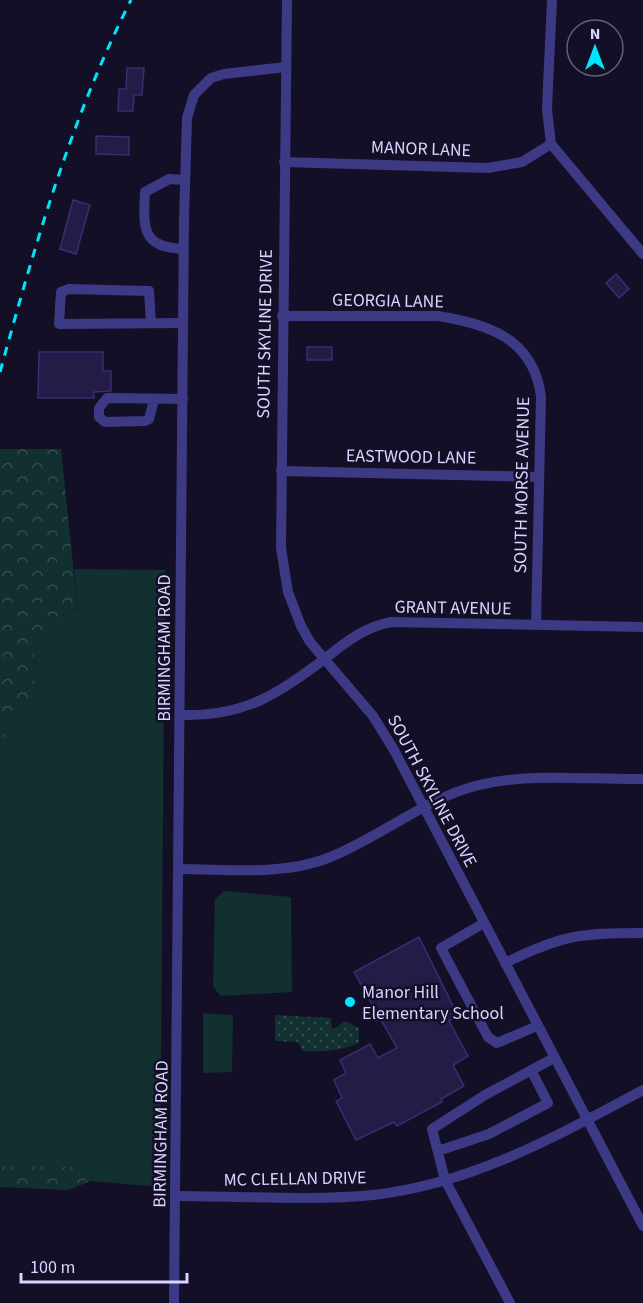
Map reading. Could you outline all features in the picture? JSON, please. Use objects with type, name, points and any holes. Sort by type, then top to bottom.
[{"type":"street","name":"SOUTH SKYLINE DRIVE","points":[[287,0],[282,316],[283,575],[301,626],[373,716],[643,1226]]},
{"type":"street","points":[[552,0],[547,109],[551,144],[643,254]]},
{"type":"street","name":"BIRMINGHAM ROAD","points":[[174,1303],[180,868],[183,249],[187,118],[194,95],[203,85],[224,74],[286,67]]},
{"type":"street","name":"MANOR LANE","points":[[284,162],[488,168],[522,162],[551,144]]},
{"type":"street","points":[[183,249],[162,248],[152,242],[146,230],[144,206],[145,192],[169,179],[185,180]]},
{"type":"street","points":[[151,323],[149,291],[69,289],[61,292],[59,324],[183,323]]},
{"type":"street","name":"GEORGIA LANE","points":[[282,316],[438,315],[496,332],[514,341],[522,350]]},
{"type":"street","name":"SOUTH MORSE AVENUE","points":[[522,350],[535,373],[541,396],[536,625]]},
{"type":"street","points":[[154,400],[149,419],[145,421],[105,422],[99,417],[99,408],[107,398],[183,399]]},
{"type":"street","name":"EASTWOOD LANE","points":[[281,471],[539,477]]},
{"type":"street","name":"GRANT AVENUE","points":[[181,715],[215,715],[248,707],[281,692],[364,630],[391,622],[643,627]]},
{"type":"street","points":[[180,868],[275,869],[310,864],[342,852],[424,809],[473,787],[506,780],[643,779]]},
{"type":"street","points":[[484,923],[441,948],[488,1037],[497,1043],[506,1041],[537,1026]]},
{"type":"street","points":[[504,963],[542,944],[568,936],[586,933],[643,933]]},
{"type":"street","points":[[510,1303],[445,1180],[432,1129],[485,1095],[554,1058]]},
{"type":"street","points":[[438,1151],[489,1134],[548,1103],[531,1070]]},
{"type":"street","name":"MC CLELLAN DRIVE","points":[[177,1196],[345,1197],[376,1194],[445,1180],[526,1151],[643,1090]]},
{"type":"green space","points":[[0,449],[61,449],[79,622],[53,625],[35,645],[34,702],[0,741]]},
{"type":"green space","points":[[74,569],[165,570],[160,1187],[91,1181],[87,1167],[0,1167],[0,741],[34,702],[35,645],[53,625],[79,621]]},
{"type":"green space","points":[[224,891],[291,897],[292,992],[221,996],[213,987],[215,899]]},
{"type":"green space","points":[[203,1013],[233,1015],[232,1072],[203,1073]]},
{"type":"green space","points":[[275,1015],[331,1018],[332,1030],[345,1021],[359,1028],[359,1043],[332,1050],[303,1051],[298,1042],[275,1041]]},
{"type":"green space","points":[[0,1167],[88,1167],[91,1181],[68,1190],[0,1187]]},
{"type":"building","points":[[127,68],[144,68],[142,95],[134,95],[133,111],[118,111],[119,89],[126,89]]},
{"type":"building","points":[[96,136],[129,137],[129,155],[96,154]]},
{"type":"building","points":[[73,200],[90,205],[76,254],[60,249]]},
{"type":"building","points":[[616,274],[629,289],[619,298],[606,283]]},
{"type":"building","points":[[307,347],[332,347],[332,360],[307,360]]},
{"type":"building","points":[[39,352],[103,352],[103,371],[111,371],[111,391],[94,392],[94,398],[38,398]]},
{"type":"building","name":"Manor Hill Elementary School","points":[[419,937],[458,1016],[449,1021],[468,1056],[453,1065],[464,1086],[441,1099],[442,1102],[397,1126],[394,1122],[356,1140],[336,1101],[342,1098],[334,1080],[346,1073],[340,1060],[370,1044],[378,1058],[397,1048],[354,972]]},
{"type":"railway","points":[[0,372],[41,230],[72,136],[131,0]]},
{"type":"place","name":"Manor Hill Elementary School","points":[[350,1002]]}]
